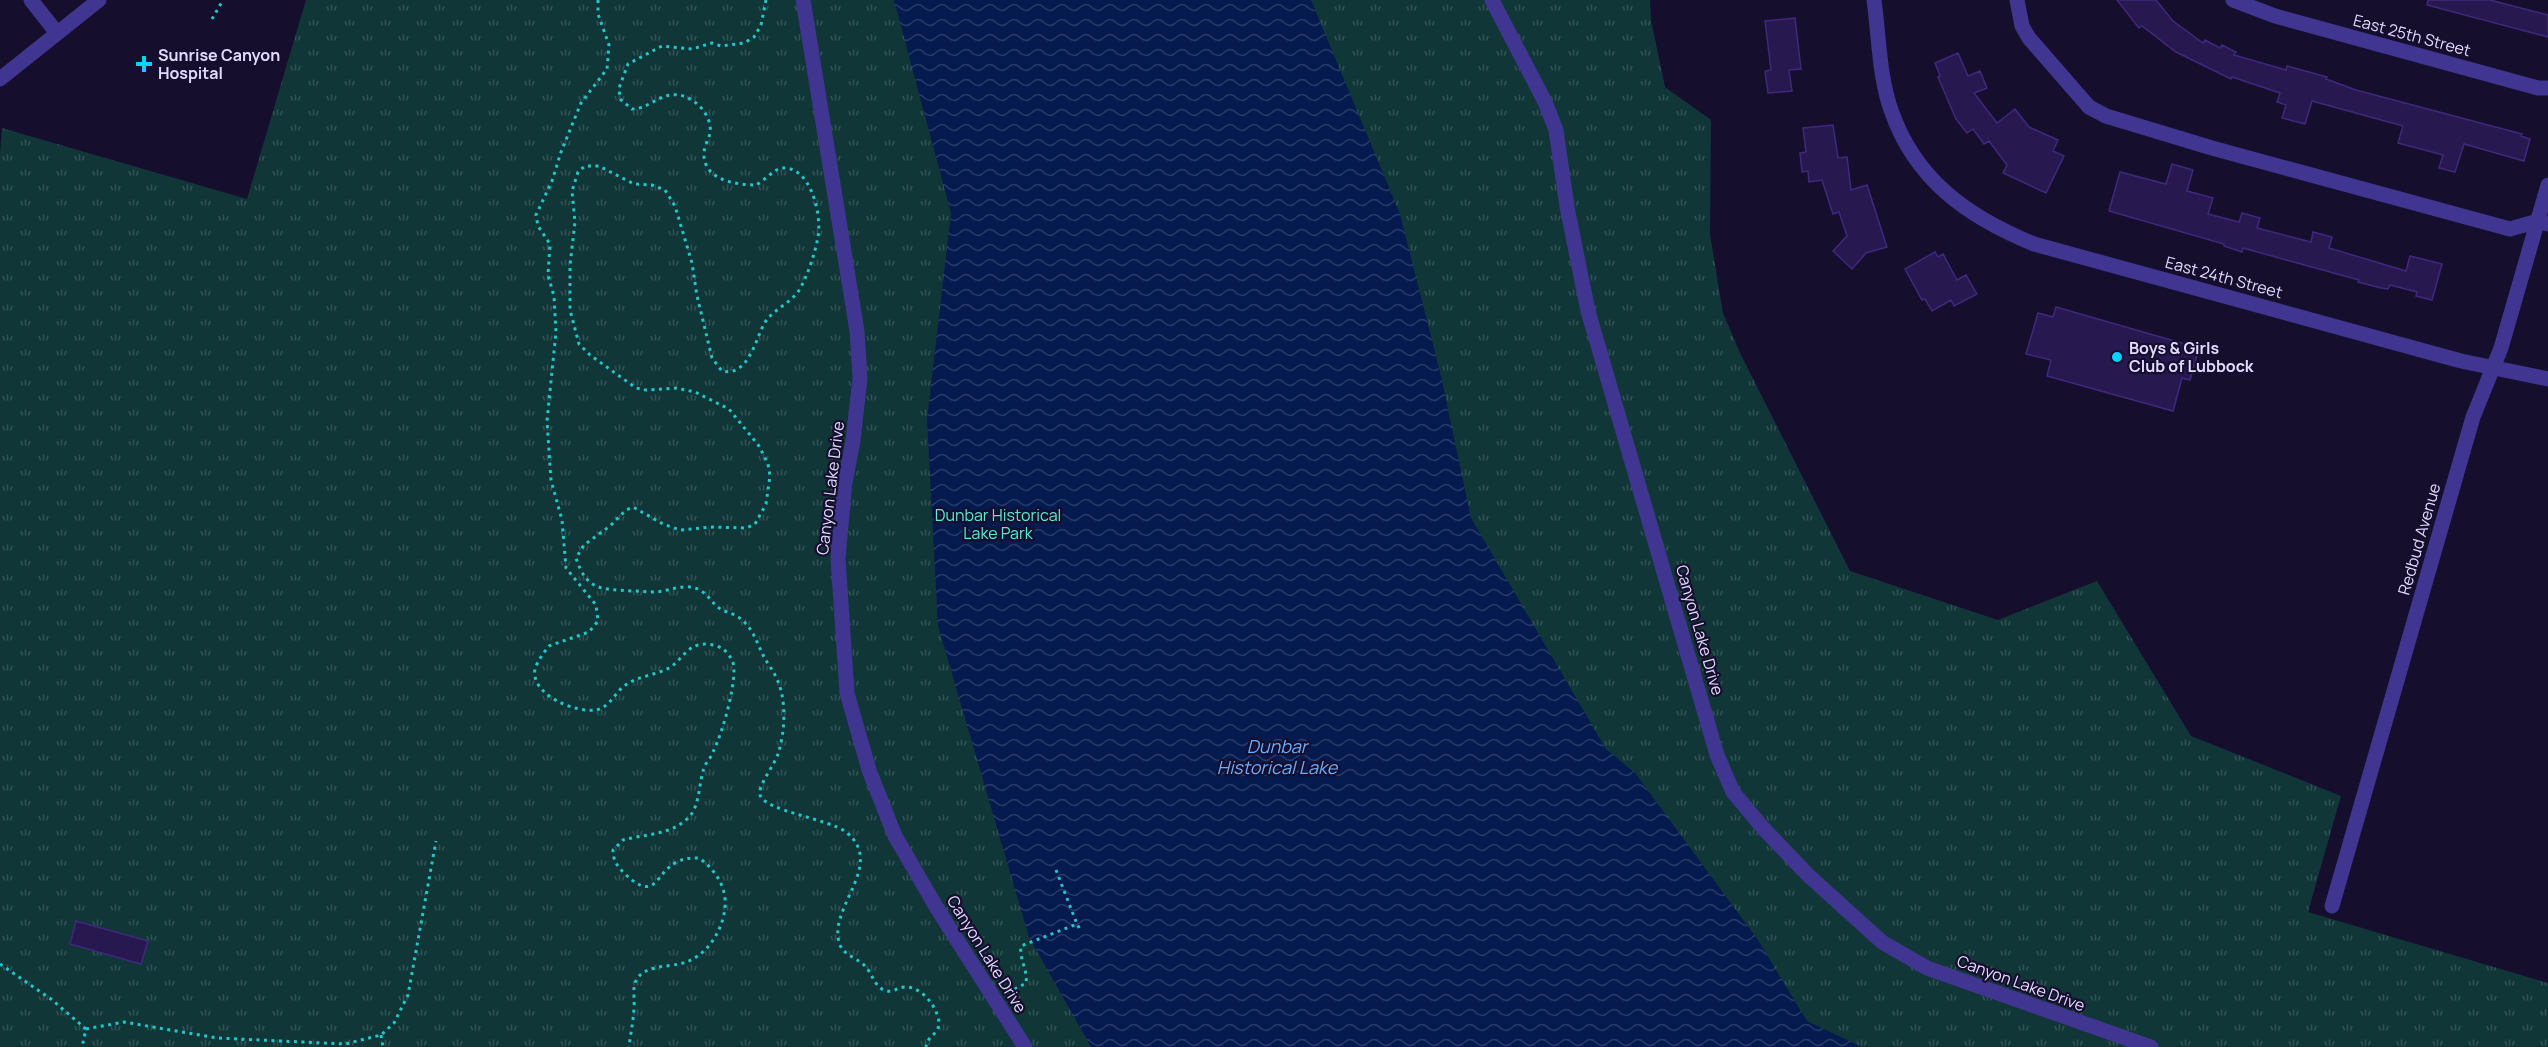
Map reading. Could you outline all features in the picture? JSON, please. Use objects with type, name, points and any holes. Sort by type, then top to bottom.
[{"type":"street","points":[[31,0],[57,33]]},
{"type":"street","points":[[0,79],[99,0]]},
{"type":"street","name":"Canyon Lake Drive","points":[[803,0],[855,319],[860,378],[854,441],[845,482],[838,558],[847,693],[869,770],[895,836],[938,910],[1025,1047]]},
{"type":"street","name":"Canyon Lake Drive","points":[[1492,0],[1545,102],[1556,130],[1566,207],[1588,311],[1714,743],[1733,792],[1808,875],[1882,942],[1927,968],[2151,1047]]},
{"type":"street","name":"East 24th Street","points":[[1874,0],[1883,76],[1890,108],[1900,133],[1934,182],[1958,204],[1982,220],[2034,244],[2461,361],[2548,379]]},
{"type":"street","points":[[2016,0],[2022,26],[2029,38],[2089,107],[2106,116],[2212,148],[2510,229],[2543,223]]},
{"type":"street","name":"East 25th Street","points":[[2233,0],[2275,16],[2538,88],[2548,88]]},
{"type":"street","name":"Redbud Avenue","points":[[2332,906],[2473,417],[2501,348],[2543,223],[2548,185]]},
{"type":"path","points":[[212,19],[223,0]]},
{"type":"path","points":[[598,0],[598,14],[609,45],[607,69],[581,103],[552,181],[536,215],[538,226],[550,244],[548,275],[554,296],[556,332],[547,421],[551,480],[561,520],[566,568],[596,605],[598,621],[589,632],[549,646],[536,669],[536,680],[539,686],[572,709],[596,710],[605,707],[628,682],[666,670],[693,647],[715,645],[723,649],[730,656],[734,668],[728,701],[714,751],[705,766],[689,817],[662,832],[623,840],[613,850],[614,861],[621,870],[634,882],[642,885],[656,884],[675,862],[687,858],[699,858],[717,875],[726,896],[721,928],[701,953],[692,960],[680,964],[652,969],[637,979],[634,985],[634,1016],[629,1047]]},
{"type":"path","points":[[766,0],[761,25],[754,37],[744,43],[721,46],[712,43],[692,49],[662,46],[628,64],[619,88],[620,99],[632,109],[640,109],[665,95],[678,95],[699,105],[710,125],[710,136],[704,155],[707,165],[716,175],[729,183],[756,185],[779,168],[794,168],[800,172],[812,194],[819,226],[811,262],[796,296],[764,323],[749,357],[741,367],[728,373],[722,371],[712,358],[697,296],[693,263],[675,206],[665,190],[652,185],[634,184],[600,166],[593,165],[585,166],[578,172],[572,191],[575,222],[570,276],[570,310],[579,344],[590,355],[636,388],[646,390],[676,388],[695,392],[729,409],[759,446],[768,464],[770,476],[766,504],[755,524],[746,528],[713,527],[680,530],[663,524],[633,507],[626,510],[610,526],[584,545],[576,558],[585,579],[593,586],[614,591],[656,592],[691,587],[701,590],[722,609],[744,621],[757,640],[777,680],[784,720],[783,739],[777,757],[759,794],[763,800],[782,809],[836,827],[854,842],[860,861],[860,870],[840,916],[839,944],[845,953],[863,964],[882,990],[888,992],[905,987],[914,988],[932,1004],[939,1024],[938,1030],[929,1038],[926,1047]]},
{"type":"path","points":[[86,1029],[124,1022],[217,1038],[345,1044],[381,1035],[394,1023],[408,995],[436,841]]},
{"type":"path","points":[[1056,870],[1080,931]]},
{"type":"path","points":[[995,999],[1019,988],[1026,982],[1027,974],[1020,954],[1020,946],[1077,924]]},
{"type":"path","points":[[0,964],[51,999],[86,1029]]},
{"type":"path","points":[[82,1047],[86,1029]]},
{"type":"path","points":[[381,1035],[382,1047]]},
{"type":"green space","name":"Dunbar Historical Lake Park","points":[[306,0],[1650,0],[1651,20],[1665,87],[1711,120],[1710,234],[1723,313],[1740,353],[1850,571],[1998,620],[2097,581],[2191,736],[2341,796],[2308,912],[2548,983],[2548,1047],[0,1047],[0,154],[2,128],[247,199]]},
{"type":"water","name":"Dunbar Historical Lake","points":[[894,0],[1311,0],[1400,214],[1441,376],[1471,518],[1606,749],[1635,773],[1758,940],[1807,1021],[1862,1047],[1091,1047],[1029,937],[938,626],[927,420],[951,213]]},
{"type":"building","points":[[2117,0],[2156,0],[2173,21],[2203,43],[2205,40],[2220,48],[2222,45],[2236,52],[2234,55],[2286,70],[2287,66],[2327,77],[2326,79],[2356,90],[2522,134],[2521,136],[2530,139],[2524,161],[2464,144],[2455,172],[2439,168],[2443,155],[2398,143],[2403,126],[2312,101],[2305,124],[2282,118],[2286,105],[2277,102],[2280,93],[2232,77],[2231,79],[2176,52],[2142,26],[2139,28]]},
{"type":"building","points":[[2428,0],[2490,0],[2548,15],[2548,37],[2427,5]]},
{"type":"building","points":[[1795,18],[1801,69],[1789,70],[1792,91],[1768,93],[1765,71],[1771,70],[1765,21]]},
{"type":"building","points":[[1958,53],[1968,76],[1980,71],[1987,88],[1974,93],[1997,123],[2015,109],[2029,127],[2058,140],[2053,151],[2064,156],[2046,193],[2003,173],[2007,165],[1989,141],[1984,144],[1973,129],[1967,133],[1956,119],[1938,77],[1940,76],[1935,63]]},
{"type":"building","points":[[1833,125],[1838,158],[1847,157],[1851,190],[1867,185],[1887,247],[1866,253],[1852,269],[1833,251],[1847,236],[1839,212],[1833,214],[1822,180],[1809,182],[1808,171],[1802,172],[1800,153],[1806,152],[1803,128]]},
{"type":"building","points":[[2172,164],[2193,170],[2187,191],[2213,198],[2208,214],[2239,222],[2242,213],[2260,218],[2257,228],[2311,242],[2313,232],[2332,237],[2329,248],[2406,271],[2410,256],[2442,264],[2432,300],[2416,296],[2417,292],[2390,285],[2388,289],[2381,288],[2243,248],[2242,252],[2224,246],[2224,244],[2109,211],[2120,172],[2166,184]]},
{"type":"building","points":[[1935,252],[1938,257],[1943,254],[1957,280],[1966,275],[1977,294],[1954,306],[1951,300],[1932,311],[1925,299],[1922,300],[1905,269]]},
{"type":"building","name":"Boys & Girls Club of Lubbock","points":[[2056,307],[2199,348],[2190,380],[2182,378],[2173,411],[2047,376],[2051,360],[2026,354],[2038,313],[2053,317]]},
{"type":"building","points":[[76,921],[148,941],[141,964],[70,944]]},
{"type":"place","name":"Sunrise Canyon Hospital","points":[[144,64]]},
{"type":"place","name":"Boys & Girls Club of Lubbock","points":[[2117,357]]}]
